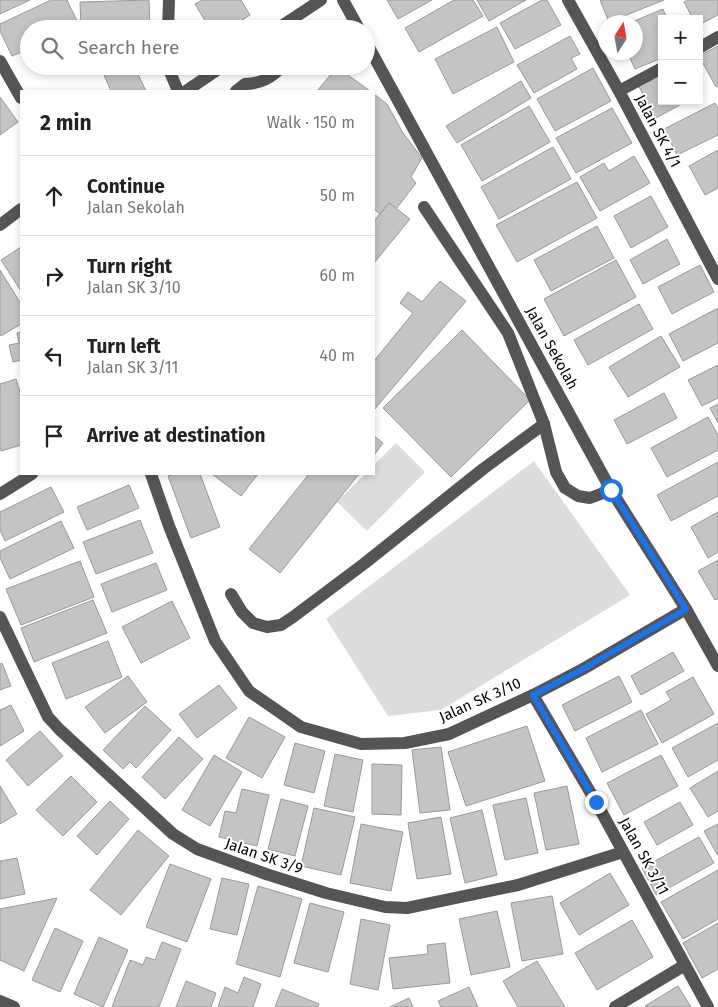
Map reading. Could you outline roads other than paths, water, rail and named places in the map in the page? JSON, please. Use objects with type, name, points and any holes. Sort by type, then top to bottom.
[{"type":"street","points":[[168,20],[169,0]]},
{"type":"street","points":[[291,20],[321,0]]},
{"type":"street","points":[[343,0],[354,20]]},
{"type":"street","name":"Jalan SK 4/1","points":[[568,0],[619,91],[718,279]]},
{"type":"street","points":[[703,46],[718,37]]},
{"type":"street","name":"Jalan Sekolah","points":[[375,58],[611,490],[686,609],[718,666]]},
{"type":"street","points":[[0,61],[20,96]]},
{"type":"street","points":[[619,91],[658,70]]},
{"type":"street","points":[[171,75],[178,90]]},
{"type":"street","points":[[187,90],[210,75]]},
{"type":"street","points":[[237,90],[245,84],[255,84],[273,75]]},
{"type":"street","points":[[424,207],[508,333],[544,424],[556,472],[565,488],[578,496],[590,498],[611,490]]},
{"type":"street","points":[[0,225],[20,211]]},
{"type":"street","points":[[231,594],[242,612],[253,623],[267,627],[280,625],[357,569],[483,469],[544,424]]},
{"type":"street","points":[[0,494],[30,475]]},
{"type":"street","name":"Jalan SK 3/10","points":[[151,475],[169,526],[215,641],[249,691],[301,727],[361,744],[405,743],[449,734],[533,695],[583,669],[686,609]]},
{"type":"street","name":"Jalan SK 3/9","points":[[0,617],[48,717],[59,730],[173,834],[197,849],[326,893],[385,907],[407,908],[518,885],[623,852]]},
{"type":"street","name":"Jalan SK 3/11","points":[[533,695],[596,802],[708,1007]]},
{"type":"street","points":[[614,1007],[685,965]]},
{"type":"street","points":[[0,1001],[14,1007]]}]
